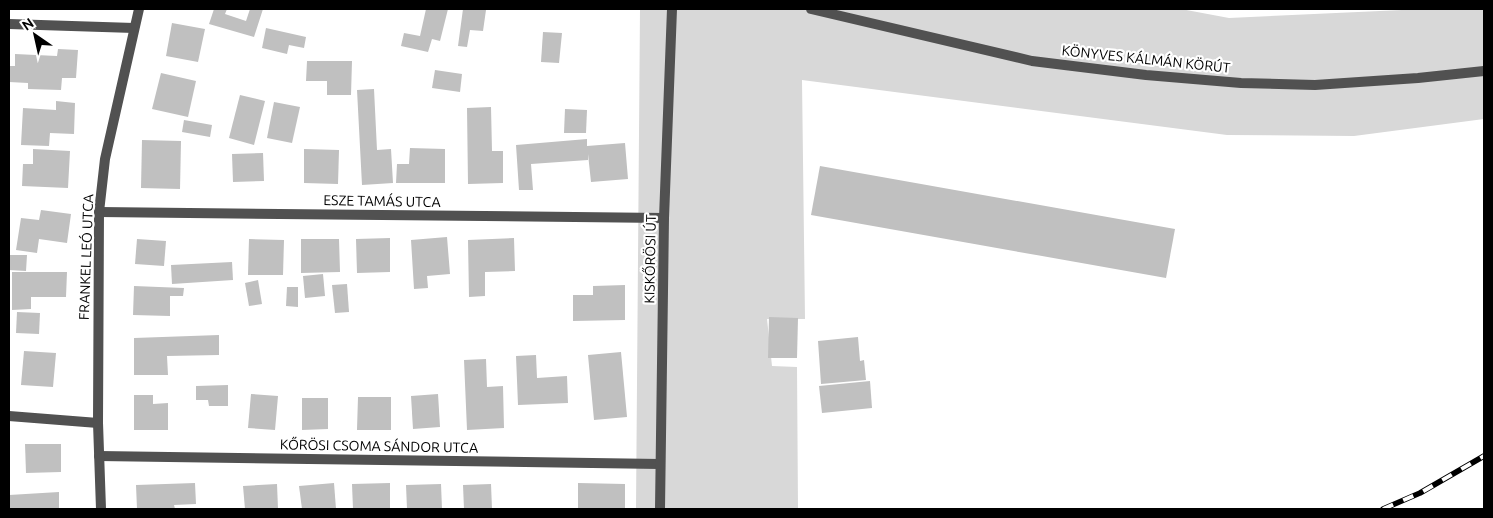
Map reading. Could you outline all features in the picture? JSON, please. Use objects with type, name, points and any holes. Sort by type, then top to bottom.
[{"type":"street","name":"FRANKEL LEÓ UTCA","points":[[101,509],[98,423],[99,212],[105,159],[139,9]]},
{"type":"street","name":"KISKŐRÖSI ÚT","points":[[660,509],[664,218],[672,9]]},
{"type":"street","name":"KÖNYVES KÁLMÁN KÖRÚT","points":[[811,9],[1032,61],[1146,75],[1241,83],[1315,85],[1418,78],[1484,71]]},
{"type":"street","points":[[9,24],[134,28]]},
{"type":"street","name":"ESZE TAMÁS UTCA","points":[[99,212],[664,218]]},
{"type":"street","points":[[9,416],[98,423]]},
{"type":"street","name":"KŐRÖSI CSOMA SÁNDOR UTCA","points":[[99,456],[660,464]]},
{"type":"shaded area","points":[[640,9],[1181,9],[1229,18],[1424,9],[1484,9],[1484,119],[1354,136],[1227,135],[802,80],[805,319],[767,319],[772,366],[797,367],[798,509],[636,509]]},
{"type":"building","points":[[214,9],[227,9],[225,14],[246,21],[250,9],[263,9],[254,37],[209,24]]},
{"type":"building","points":[[426,9],[448,9],[440,41],[432,39],[428,52],[401,46],[404,33],[420,36]]},
{"type":"building","points":[[463,9],[486,10],[483,31],[470,30],[467,47],[458,46]]},
{"type":"building","points":[[172,23],[205,29],[198,62],[166,56]]},
{"type":"building","points":[[266,28],[306,37],[304,48],[289,45],[287,54],[262,48]]},
{"type":"building","points":[[543,32],[562,33],[559,63],[541,62]]},
{"type":"building","points":[[58,49],[78,50],[76,78],[62,78],[61,90],[28,89],[28,83],[9,82],[9,66],[15,66],[15,54],[57,56]]},
{"type":"building","points":[[307,61],[352,61],[351,95],[327,95],[327,81],[306,81]]},
{"type":"building","points":[[435,70],[462,74],[460,92],[432,88]]},
{"type":"building","points":[[161,73],[196,81],[188,117],[152,109]]},
{"type":"building","points":[[374,89],[377,150],[391,149],[393,183],[362,185],[357,90]]},
{"type":"building","points":[[240,95],[265,101],[254,145],[229,138]]},
{"type":"building","points":[[56,101],[75,103],[74,134],[50,133],[49,146],[21,145],[23,108],[56,110]]},
{"type":"building","points":[[274,102],[300,107],[292,143],[267,138]]},
{"type":"building","points":[[491,107],[492,151],[503,151],[503,183],[468,184],[467,108]]},
{"type":"building","points":[[565,109],[587,110],[586,133],[564,133]]},
{"type":"building","points":[[184,120],[212,125],[210,137],[182,132]]},
{"type":"building","points":[[587,139],[587,146],[625,143],[628,179],[591,182],[588,154],[588,160],[531,164],[533,190],[519,190],[516,145]]},
{"type":"building","points":[[142,140],[181,141],[180,189],[141,188]]},
{"type":"building","points":[[410,148],[445,149],[445,183],[396,183],[397,164],[409,164]]},
{"type":"building","points":[[33,149],[70,151],[68,188],[22,186],[23,164],[33,164]]},
{"type":"building","points":[[304,149],[339,150],[338,184],[304,183]]},
{"type":"building","points":[[263,153],[264,181],[233,182],[232,154]]},
{"type":"building","points":[[820,166],[1175,229],[1166,278],[811,215]]},
{"type":"building","points":[[41,210],[71,214],[67,243],[39,239],[37,253],[16,250],[21,218],[39,220]]},
{"type":"building","points":[[447,237],[450,274],[427,276],[428,288],[414,289],[411,240]]},
{"type":"building","points":[[390,238],[390,272],[357,273],[356,239]]},
{"type":"building","points":[[514,238],[515,271],[485,272],[485,296],[469,297],[468,240]]},
{"type":"building","points":[[137,239],[166,241],[164,266],[135,264]]},
{"type":"building","points":[[249,239],[284,240],[283,275],[248,275]]},
{"type":"building","points":[[301,239],[339,239],[340,272],[301,273]]},
{"type":"building","points":[[9,255],[27,255],[26,271],[9,270]]},
{"type":"building","points":[[232,262],[233,280],[172,284],[171,265]]},
{"type":"building","points":[[12,272],[67,272],[66,297],[31,297],[31,309],[12,310]]},
{"type":"building","points":[[323,274],[325,296],[305,298],[303,276]]},
{"type":"building","points":[[258,280],[262,304],[249,306],[245,283]]},
{"type":"building","points":[[347,284],[349,312],[335,313],[332,285]]},
{"type":"building","points":[[625,285],[625,320],[573,321],[573,295],[593,295],[593,286]]},
{"type":"building","points":[[134,286],[184,288],[183,296],[170,296],[170,316],[133,315]]},
{"type":"building","points":[[287,287],[298,287],[298,307],[286,306]]},
{"type":"building","points":[[17,312],[40,313],[39,334],[16,333]]},
{"type":"building","points":[[769,317],[798,318],[797,358],[768,358]]},
{"type":"building","points":[[219,335],[219,355],[167,356],[168,375],[134,375],[134,338]]},
{"type":"building","points":[[858,337],[860,361],[864,360],[866,380],[821,384],[818,341]]},
{"type":"building","points":[[24,351],[56,353],[53,387],[21,385]]},
{"type":"building","points":[[621,352],[627,417],[594,420],[588,355]]},
{"type":"building","points":[[536,355],[537,378],[567,376],[568,403],[518,405],[516,356]]},
{"type":"building","points":[[486,359],[487,387],[503,386],[504,428],[467,430],[464,360]]},
{"type":"building","points":[[870,381],[872,408],[822,413],[819,386]]},
{"type":"building","points":[[228,385],[228,406],[209,406],[208,400],[196,400],[196,386]]},
{"type":"building","points":[[251,394],[278,396],[275,430],[248,428]]},
{"type":"building","points":[[438,394],[440,427],[413,429],[411,396]]},
{"type":"building","points":[[134,395],[153,395],[153,404],[168,403],[168,430],[134,430]]},
{"type":"building","points":[[358,397],[391,397],[391,430],[357,430]]},
{"type":"building","points":[[302,398],[328,398],[328,429],[302,430]]},
{"type":"building","points":[[25,444],[61,444],[61,472],[26,473]]},
{"type":"building","points":[[195,483],[196,504],[174,505],[175,509],[137,509],[136,485]]},
{"type":"building","points":[[334,483],[336,509],[302,509],[299,486]]},
{"type":"building","points":[[390,483],[390,509],[353,509],[352,484]]},
{"type":"building","points":[[578,483],[625,484],[625,509],[578,509]]},
{"type":"building","points":[[277,484],[278,509],[245,509],[243,486]]},
{"type":"building","points":[[441,484],[442,509],[407,509],[406,485]]},
{"type":"building","points":[[491,484],[492,509],[464,509],[463,485]]},
{"type":"building","points":[[59,492],[59,509],[9,509],[9,495]]},
{"type":"railway","points":[[1383,509],[1420,493],[1484,456]]}]
